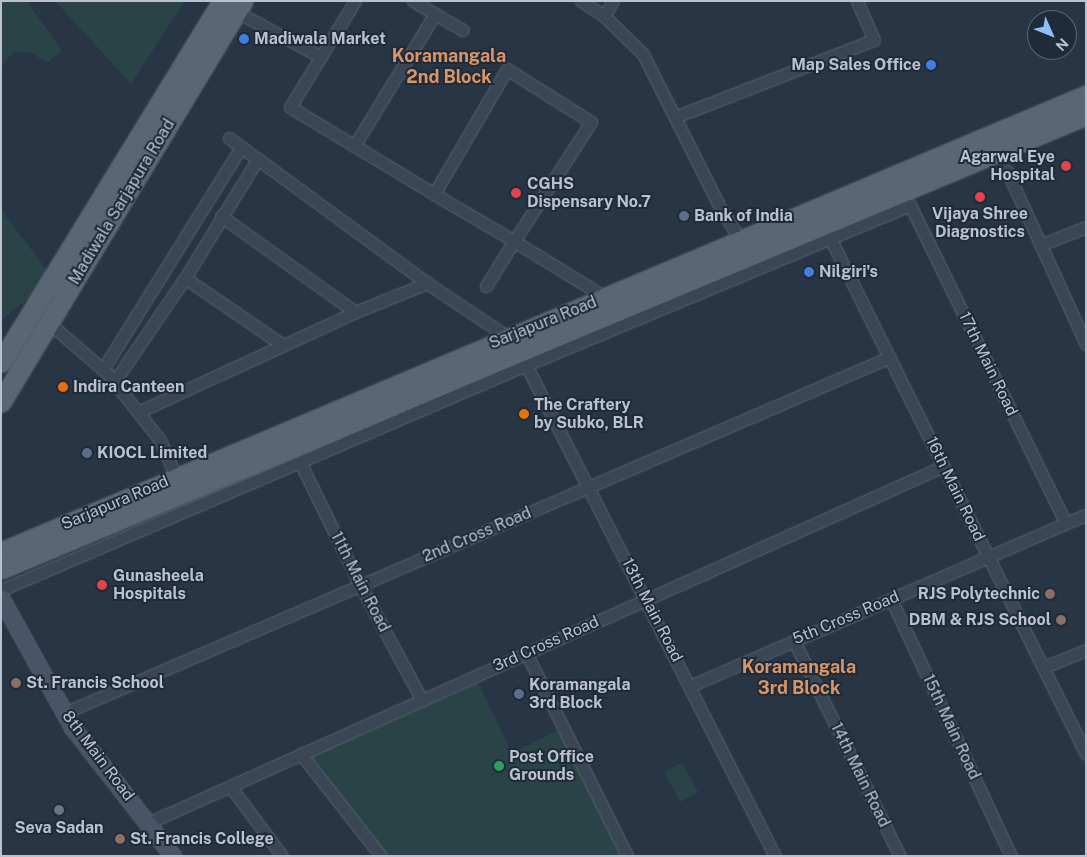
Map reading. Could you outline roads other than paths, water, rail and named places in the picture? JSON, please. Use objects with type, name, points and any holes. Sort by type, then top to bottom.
[{"type":"main road","name":"Madiwala Sarjapura Road","points":[[1,402],[234,5]]},
{"type":"main road","name":"Madiwala Sarjapura Road","points":[[1,362],[234,5]]},
{"type":"main road","name":"Sarjapura Road","points":[[516,352],[605,297],[1086,95]]},
{"type":"main road","name":"Sarjapura Road","points":[[1,569],[201,476],[826,232],[999,151],[1086,115]]},
{"type":"main road","name":"Sarjapura Road","points":[[1,552],[176,477],[201,476]]},
{"type":"street","points":[[355,1],[290,107],[605,297]]},
{"type":"street","points":[[413,1],[463,30]]},
{"type":"street","points":[[581,1],[604,16],[643,54],[721,209],[740,240]]},
{"type":"street","points":[[604,16],[613,1]]},
{"type":"street","points":[[675,118],[874,40],[858,1]]},
{"type":"street","points":[[234,5],[320,57]]},
{"type":"street","points":[[354,146],[435,14]]},
{"type":"street","points":[[434,194],[507,69],[591,122],[486,286]]},
{"type":"street","points":[[230,138],[257,160],[427,283],[516,352]]},
{"type":"street","points":[[103,369],[241,147]]},
{"type":"street","points":[[999,151],[1041,245],[1083,330],[1086,344]]},
{"type":"street","points":[[114,382],[184,278],[220,216],[257,160]]},
{"type":"street","name":"Sarjapura Road","points":[[826,232],[910,205]]},
{"type":"street","name":"17th Main Road","points":[[910,205],[1066,523]]},
{"type":"street","points":[[220,216],[355,312]]},
{"type":"street","points":[[1041,245],[1086,227]]},
{"type":"street","name":"16th Main Road","points":[[826,232],[1082,740],[1086,754]]},
{"type":"street","points":[[184,278],[283,345]]},
{"type":"street","points":[[138,412],[355,312],[427,283]]},
{"type":"street","points":[[49,323],[103,369],[114,382],[160,440],[176,477]]},
{"type":"street","name":"Sarjapura Road","points":[[1,590],[300,462],[516,352]]},
{"type":"street","name":"13th Main Road","points":[[516,352],[589,487],[775,856]]},
{"type":"street","name":"2nd Cross Road","points":[[64,713],[890,357]]},
{"type":"street","name":"11th Main Road","points":[[300,462],[360,585],[422,700]]},
{"type":"street","name":"3rd Cross Road","points":[[148,823],[944,466]]},
{"type":"street","name":"5th Cross Road","points":[[690,686],[1086,515]]},
{"type":"street","name":"8th Main Road","points":[[1,598],[73,728],[173,856]]},
{"type":"street","name":"15th Main Road","points":[[891,599],[1011,856]]},
{"type":"street","name":"14th Main Road","points":[[794,641],[900,856]]},
{"type":"street","points":[[1044,667],[1086,650]]},
{"type":"street","points":[[526,653],[627,856]]},
{"type":"street","points":[[301,754],[381,856]]},
{"type":"street","points":[[230,786],[282,856]]},
{"type":"place","name":"Madiwala Market","points":[[244,39]]},
{"type":"place","name":"Map Sales Office","points":[[931,65]]},
{"type":"place","name":"Agarwal Eye Hospital","points":[[1066,166]]},
{"type":"place","name":"CGHS Dispensary No.7","points":[[516,193]]},
{"type":"place","name":"Vijaya Shree Diagnostics","points":[[980,197]]},
{"type":"place","name":"Bank of India","points":[[684,216]]},
{"type":"place","name":"Nilgiri's","points":[[809,272]]},
{"type":"place","name":"Indira Canteen","points":[[63,387]]},
{"type":"place","name":"The Craftery by Subko, BLR","points":[[524,414]]},
{"type":"place","name":"KIOCL Limited","points":[[87,453]]},
{"type":"place","name":"Gunasheela Hospitals","points":[[102,585]]},
{"type":"place","name":"RJS Polytechnic","points":[[1050,594]]},
{"type":"place","name":"DBM & RJS School","points":[[1061,620]]},
{"type":"place","name":"St. Francis School","points":[[16,683]]},
{"type":"place","name":"Koramangala 3rd Block","points":[[519,694]]},
{"type":"place","name":"Post Office Grounds","points":[[499,766]]},
{"type":"place","name":"Seva Sadan","points":[[59,810]]},
{"type":"place","name":"St. Francis College","points":[[120,839]]},
{"type":"district","name":"Koramangala 2nd Block","points":[[449,67]]},
{"type":"district","name":"Koramangala 3rd Block","points":[[799,678]]}]
